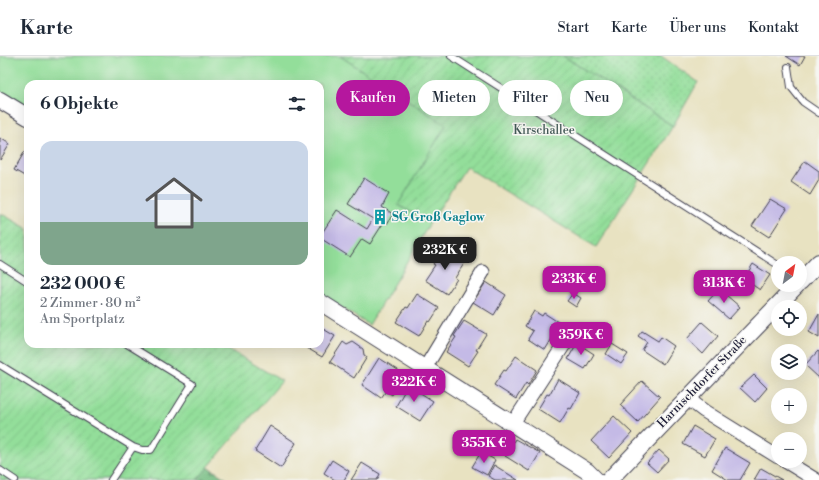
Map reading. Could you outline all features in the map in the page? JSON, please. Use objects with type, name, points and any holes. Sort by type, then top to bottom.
[{"type":"street","points":[[0,100],[24,115]]},
{"type":"street","name":"Harnischdorfer Straße","points":[[807,274],[819,262]]},
{"type":"street","points":[[424,368],[483,272]]},
{"type":"street","name":"Harnischdorfer Straße","points":[[598,479],[687,398],[789,292]]},
{"type":"street","points":[[324,305],[588,471],[598,479]]},
{"type":"street","points":[[513,424],[573,331]]},
{"type":"street","points":[[687,398],[704,411],[771,453]]},
{"type":"street","points":[[796,468],[816,480]]},
{"type":"lane","points":[[451,56],[771,261]]},
{"type":"lane","points":[[788,67],[791,87],[803,102],[819,113]]},
{"type":"lane","points":[[0,264],[24,279]]},
{"type":"lane","points":[[0,365],[133,448],[151,450],[192,384],[134,348]]},
{"type":"lane","points":[[111,480],[133,448]]},
{"type":"lane","points":[[0,470],[16,480]]},
{"type":"green space","points":[[0,56],[340,56],[377,80],[336,80],[336,116],[410,116],[410,101],[418,106],[418,116],[433,116],[447,125],[399,204],[430,223],[369,325],[324,297],[324,80],[24,80],[24,106],[0,91]]},
{"type":"green space","name":"Kirschallee","points":[[340,56],[563,56],[601,80],[570,80],[570,116],[623,116],[623,94],[673,126],[596,247],[466,167],[430,223],[398,205],[446,125],[432,116],[490,116],[490,80],[418,80],[418,107],[410,102],[410,80],[377,80]]},
{"type":"green space","points":[[563,56],[661,56],[698,82],[673,126],[623,94],[623,80],[601,80]]},
{"type":"green space","points":[[0,213],[24,227],[24,348],[227,348],[282,381],[197,480],[0,480]]},
{"type":"green space","points":[[208,467],[228,480],[197,480]]},
{"type":"building","points":[[786,56],[805,56],[800,65]]},
{"type":"building","points":[[0,138],[10,144],[0,160]]},
{"type":"building","points":[[24,153],[24,176],[14,170]]},
{"type":"building","points":[[805,161],[819,171],[819,180],[810,195],[791,182]]},
{"type":"building","name":"SG Groß Gaglow","points":[[364,178],[389,194],[382,207],[393,214],[387,224],[384,222],[370,244],[362,239],[350,257],[324,241],[324,230],[337,210],[367,229],[373,219],[348,204]]},
{"type":"building","points":[[770,199],[787,209],[769,237],[752,226]]},
{"type":"building","points":[[443,248],[465,262],[455,278],[457,279],[447,294],[425,280],[435,265],[433,264]]},
{"type":"building","points":[[753,264],[770,275],[760,290],[744,279]]},
{"type":"building","points":[[486,282],[506,295],[494,315],[473,302]]},
{"type":"building","points":[[719,289],[740,307],[729,319],[708,301]]},
{"type":"building","points":[[573,293],[581,298],[576,307],[567,301]]},
{"type":"building","points":[[417,294],[439,308],[430,322],[428,321],[419,336],[396,322]]},
{"type":"building","points":[[534,311],[542,316],[544,313],[561,324],[545,350],[528,339],[533,331],[525,326]]},
{"type":"building","points":[[819,314],[819,338],[809,332]]},
{"type":"building","points":[[464,321],[486,334],[476,350],[478,351],[468,366],[446,352]]},
{"type":"building","points":[[702,322],[718,336],[703,354],[687,339]]},
{"type":"building","points":[[324,329],[335,336],[322,357],[307,348],[324,348]]},
{"type":"building","points":[[642,331],[658,341],[661,337],[674,346],[663,364],[642,350],[647,342],[638,336]]},
{"type":"building","points":[[343,342],[347,345],[353,342],[363,349],[364,355],[367,357],[354,378],[330,362]]},
{"type":"building","points":[[577,343],[594,354],[585,369],[568,359]]},
{"type":"building","points":[[612,344],[628,354],[621,364],[606,354]]},
{"type":"building","points":[[818,351],[819,352],[819,378],[807,367],[807,363]]},
{"type":"building","points":[[516,356],[537,370],[528,385],[526,383],[516,399],[494,385]]},
{"type":"building","points":[[379,358],[398,370],[397,372],[404,376],[392,395],[386,391],[381,398],[362,385]]},
{"type":"building","points":[[754,375],[767,388],[755,402],[740,388]]},
{"type":"building","points":[[558,379],[580,393],[571,409],[569,408],[560,423],[538,409],[547,394],[549,395]]},
{"type":"building","points":[[642,381],[660,397],[638,422],[620,405]]},
{"type":"building","points":[[408,385],[433,401],[420,421],[396,406]]},
{"type":"building","points":[[614,416],[632,433],[609,458],[591,441]]},
{"type":"building","points":[[270,426],[296,443],[281,468],[255,451]]},
{"type":"building","points":[[693,426],[715,439],[705,456],[683,444]]},
{"type":"building","points":[[515,439],[540,453],[529,471],[505,456]]},
{"type":"building","points":[[725,448],[750,463],[740,480],[728,480],[712,470]]},
{"type":"building","points":[[659,450],[669,459],[657,472],[647,463]]},
{"type":"building","points":[[481,452],[495,460],[487,475],[472,467]]},
{"type":"building","points":[[332,460],[349,471],[344,480],[335,480],[324,473]]},
{"type":"building","points":[[362,463],[380,474],[377,480],[351,480]]},
{"type":"building","points":[[494,465],[518,480],[495,480],[488,476]]},
{"type":"building","points":[[761,468],[782,480],[754,480]]},
{"type":"place","name":"SG Groß Gaglow","points":[[380,217]]}]
